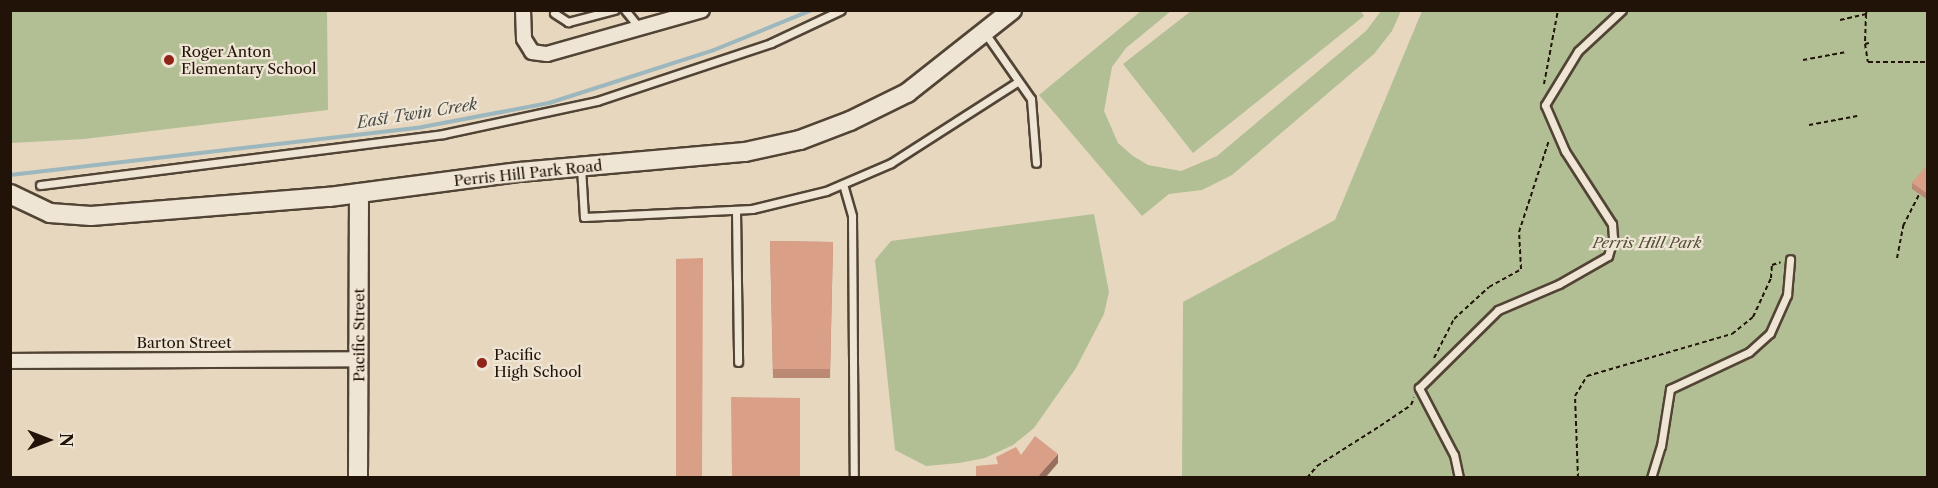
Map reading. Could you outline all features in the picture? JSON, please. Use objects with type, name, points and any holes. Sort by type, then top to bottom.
[{"type":"street","points":[[523,10],[524,39],[532,51],[547,54],[702,10]]},
{"type":"street","name":"Perris Hill Park Road","points":[[17,199],[66,216],[91,216],[359,193],[582,167],[745,152],[800,140],[850,121],[907,93],[1012,10]]},
{"type":"street","name":"Pacific Street","points":[[358,477],[359,193]]},
{"type":"street","name":"Barton Street","points":[[10,360],[358,359]]},
{"type":"lane","points":[[554,13],[568,22],[614,10]]},
{"type":"lane","points":[[625,10],[640,28]]},
{"type":"lane","points":[[40,185],[443,134],[586,103],[771,43],[841,10]]},
{"type":"lane","points":[[1459,477],[1454,455],[1419,388],[1498,310],[1559,284],[1608,256],[1613,238],[1612,224],[1565,151],[1545,105],[1578,51],[1622,10]]},
{"type":"lane","points":[[985,33],[1031,99],[1036,163]]},
{"type":"lane","points":[[582,167],[584,217],[736,210],[777,204],[843,184],[891,163],[1017,82]]},
{"type":"lane","points":[[843,184],[852,216],[854,477]]},
{"type":"lane","points":[[736,210],[738,362]]},
{"type":"lane","points":[[1651,477],[1661,446],[1670,389],[1749,352],[1770,333],[1787,295],[1790,259]]},
{"type":"path","points":[[1545,105],[1543,88],[1558,10]]},
{"type":"path","points":[[1840,20],[1866,12],[1865,44],[1868,62],[1928,62]]},
{"type":"path","points":[[1865,44],[1869,43]]},
{"type":"path","points":[[1803,60],[1846,51]]},
{"type":"path","points":[[1809,125],[1857,116]]},
{"type":"path","points":[[1307,477],[1343,447],[1411,405],[1454,319],[1489,287],[1521,269],[1519,232],[1549,141],[1548,130]]},
{"type":"path","points":[[1897,258],[1903,226],[1919,194]]},
{"type":"path","points":[[1578,477],[1575,396],[1587,376],[1732,334],[1753,317],[1771,278],[1772,265],[1790,259]]},
{"type":"green space","points":[[1360,10],[1364,16],[1193,153],[1123,64],[1191,11]]},
{"type":"green space","name":"Roger Anton Elementary School","points":[[10,11],[327,11],[328,110],[84,139],[11,143]]},
{"type":"green space","points":[[1141,11],[1171,11],[1126,48],[1112,67],[1104,111],[1118,143],[1133,156],[1148,165],[1181,171],[1217,156],[1366,31],[1381,11],[1401,11],[1392,31],[1374,54],[1232,175],[1202,190],[1169,194],[1142,216],[1039,95]]},
{"type":"green space","name":"Perris Hill Park","points":[[1422,11],[1927,11],[1927,477],[1182,478],[1183,302],[1335,220]]},
{"type":"green space","points":[[1094,214],[1109,292],[1104,314],[1076,368],[1034,428],[1013,445],[985,458],[959,463],[926,466],[895,450],[875,260],[891,241]]},
{"type":"building","points":[[1928,165],[1928,194],[1912,183]]},
{"type":"building","points":[[770,241],[833,242],[830,369],[773,369]]},
{"type":"building","points":[[703,258],[702,477],[676,477],[676,259]]},
{"type":"building","points":[[731,397],[800,398],[800,477],[732,477]]},
{"type":"building","points":[[1035,436],[1058,454],[1039,475],[1041,477],[976,477],[976,466],[998,464],[996,457],[1016,447],[1021,455]]},
{"type":"waterway","name":"East Twin Creek","points":[[10,175],[422,127],[549,103],[714,50],[812,10]]},
{"type":"place","name":"Roger Anton Elementary School","points":[[169,60]]},
{"type":"place","name":"Pacific High School","points":[[482,363]]}]
